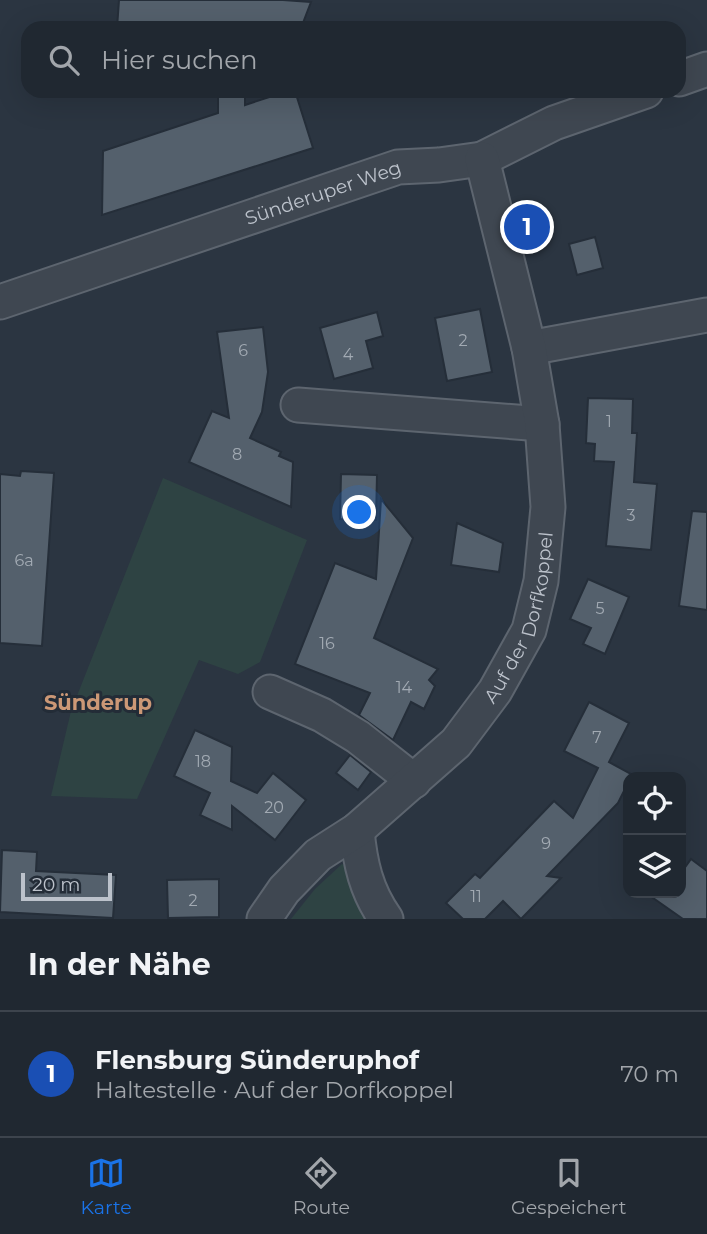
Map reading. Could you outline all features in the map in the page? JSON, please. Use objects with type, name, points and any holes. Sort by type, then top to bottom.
[{"type":"street","points":[[686,76],[707,69]]},
{"type":"street","name":"Sünderuper Weg","points":[[0,302],[398,167],[482,159],[554,123],[626,98]]},
{"type":"street","name":"Auf der Dorfkoppel","points":[[264,919],[284,890],[318,855],[357,830],[456,743],[495,691],[529,630],[541,581],[548,508],[542,424],[529,348],[482,159]]},
{"type":"street","points":[[529,348],[707,315]]},
{"type":"street","points":[[298,405],[542,424]]},
{"type":"street","points":[[270,692],[321,715],[358,737],[414,781]]},
{"type":"street","points":[[357,830],[360,860],[373,901],[386,919]]},
{"type":"green space","points":[[163,478],[307,540],[260,662],[238,674],[199,660],[137,799],[51,796],[71,711]]},
{"type":"green space","points":[[342,864],[346,866],[351,888],[373,919],[291,919],[315,889]]},
{"type":"building","points":[[119,0],[311,2],[304,21],[118,21]]},
{"type":"building","points":[[218,98],[245,98],[245,105],[266,98],[297,98],[313,148],[102,215],[103,151],[218,113]]},
{"type":"building","points":[[595,237],[603,268],[577,275],[569,244]]},
{"type":"building","points":[[480,309],[492,372],[447,381],[435,318]]},
{"type":"building","points":[[377,312],[383,336],[366,341],[373,368],[334,379],[320,328]]},
{"type":"building","points":[[263,327],[268,372],[262,412],[250,438],[281,452],[279,456],[293,462],[291,507],[189,462],[212,411],[229,418],[217,332]]},
{"type":"building","points":[[588,398],[633,399],[632,433],[637,433],[634,482],[657,484],[651,550],[606,546],[614,462],[594,461],[595,444],[586,443]]},
{"type":"building","points":[[21,471],[54,473],[42,646],[0,643],[0,474],[20,476]]},
{"type":"building","points":[[341,474],[377,475],[376,520],[340,519]]},
{"type":"building","points":[[381,499],[413,538],[374,638],[438,669],[429,680],[435,686],[424,709],[411,702],[393,740],[359,715],[370,693],[295,664],[335,563],[376,579]]},
{"type":"building","points":[[692,511],[707,512],[707,610],[679,606]]},
{"type":"building","points":[[457,523],[503,543],[499,572],[451,565]]},
{"type":"building","points":[[588,579],[629,597],[605,654],[583,644],[591,628],[570,619]]},
{"type":"building","points":[[589,702],[629,723],[609,762],[627,772],[623,772],[623,793],[618,803],[547,876],[561,878],[521,919],[503,901],[485,919],[463,919],[446,903],[475,874],[480,878],[554,801],[573,818],[598,768],[564,751]]},
{"type":"building","points":[[195,730],[232,747],[231,781],[257,793],[273,773],[306,800],[275,840],[232,806],[232,830],[200,815],[210,793],[174,776]]},
{"type":"building","points":[[350,755],[371,772],[358,790],[336,773]]},
{"type":"building","points":[[2,850],[37,852],[36,871],[116,875],[113,918],[0,912]]},
{"type":"building","points":[[691,859],[707,871],[707,919],[683,919],[653,898],[686,898],[686,866]]},
{"type":"building","points":[[219,879],[219,917],[168,918],[167,880]]},
{"type":"place","name":"Flensburg Sünderuphof","points":[[527,227]]},
{"type":"district","name":"Sünderup","points":[[98,703]]}]
